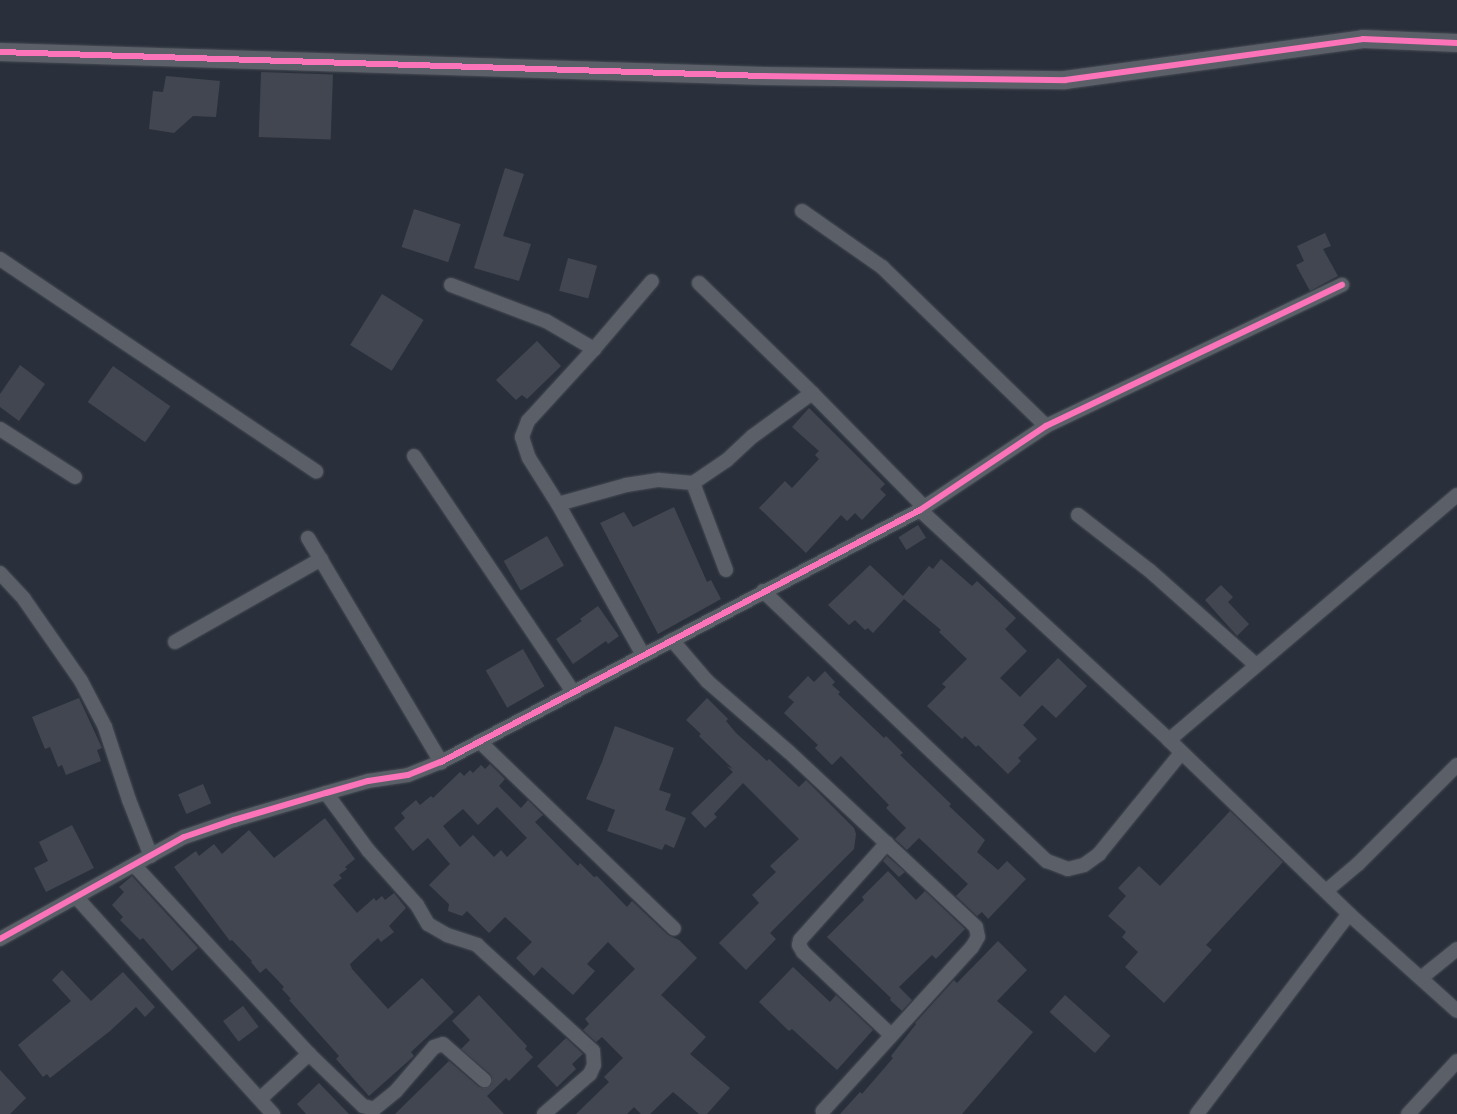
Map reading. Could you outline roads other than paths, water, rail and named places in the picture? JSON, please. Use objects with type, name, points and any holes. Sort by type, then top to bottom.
[{"type":"street","points":[[0,52],[765,76],[1065,80],[1363,39],[1457,43]]},
{"type":"street","points":[[802,211],[882,267],[1046,426]]},
{"type":"street","points":[[0,259],[316,472]]},
{"type":"street","points":[[643,655],[558,504],[529,458],[522,437],[528,421],[594,349],[652,281]]},
{"type":"street","points":[[699,283],[812,392],[922,509],[1170,740],[1181,753],[1349,914],[1457,1011]]},
{"type":"street","points":[[452,285],[546,322],[594,349]]},
{"type":"street","points":[[0,939],[184,837],[234,820],[368,781],[408,775],[441,762],[922,509],[1046,426],[1342,285]]},
{"type":"street","points":[[558,504],[626,484],[659,480],[693,483],[720,466],[753,436],[812,392]]},
{"type":"street","points":[[0,429],[75,477]]},
{"type":"street","points":[[414,456],[573,692]]},
{"type":"street","points":[[693,483],[726,570]]},
{"type":"street","points":[[1170,740],[1457,495]]},
{"type":"street","points":[[1078,515],[1149,570],[1256,665]]},
{"type":"street","points":[[308,538],[441,762]]},
{"type":"street","points":[[175,642],[321,559]]},
{"type":"street","points":[[0,573],[24,599],[81,681],[105,727],[129,800],[151,856]]},
{"type":"street","points":[[763,591],[1047,861],[1068,869],[1084,865],[1098,854],[1181,753]]},
{"type":"street","points":[[672,640],[707,681],[887,843],[976,927],[978,937],[972,947],[824,1111]]},
{"type":"street","points":[[480,742],[674,929]]},
{"type":"street","points":[[1326,891],[1358,864],[1457,765]]},
{"type":"street","points":[[326,793],[368,850],[417,905],[428,924],[446,935],[477,945],[593,1051],[594,1065],[590,1074],[544,1114]]},
{"type":"street","points":[[887,843],[800,940],[799,945],[803,952],[891,1035]]},
{"type":"street","points":[[134,865],[309,1054],[363,1106],[374,1109],[396,1091],[434,1046],[443,1044],[451,1049],[484,1080]]},
{"type":"street","points":[[76,898],[273,1114]]},
{"type":"street","points":[[1197,1114],[1349,914]]},
{"type":"street","points":[[1421,978],[1457,949]]},
{"type":"street","points":[[260,1099],[309,1054]]},
{"type":"street","points":[[1408,1114],[1457,1061]]}]
